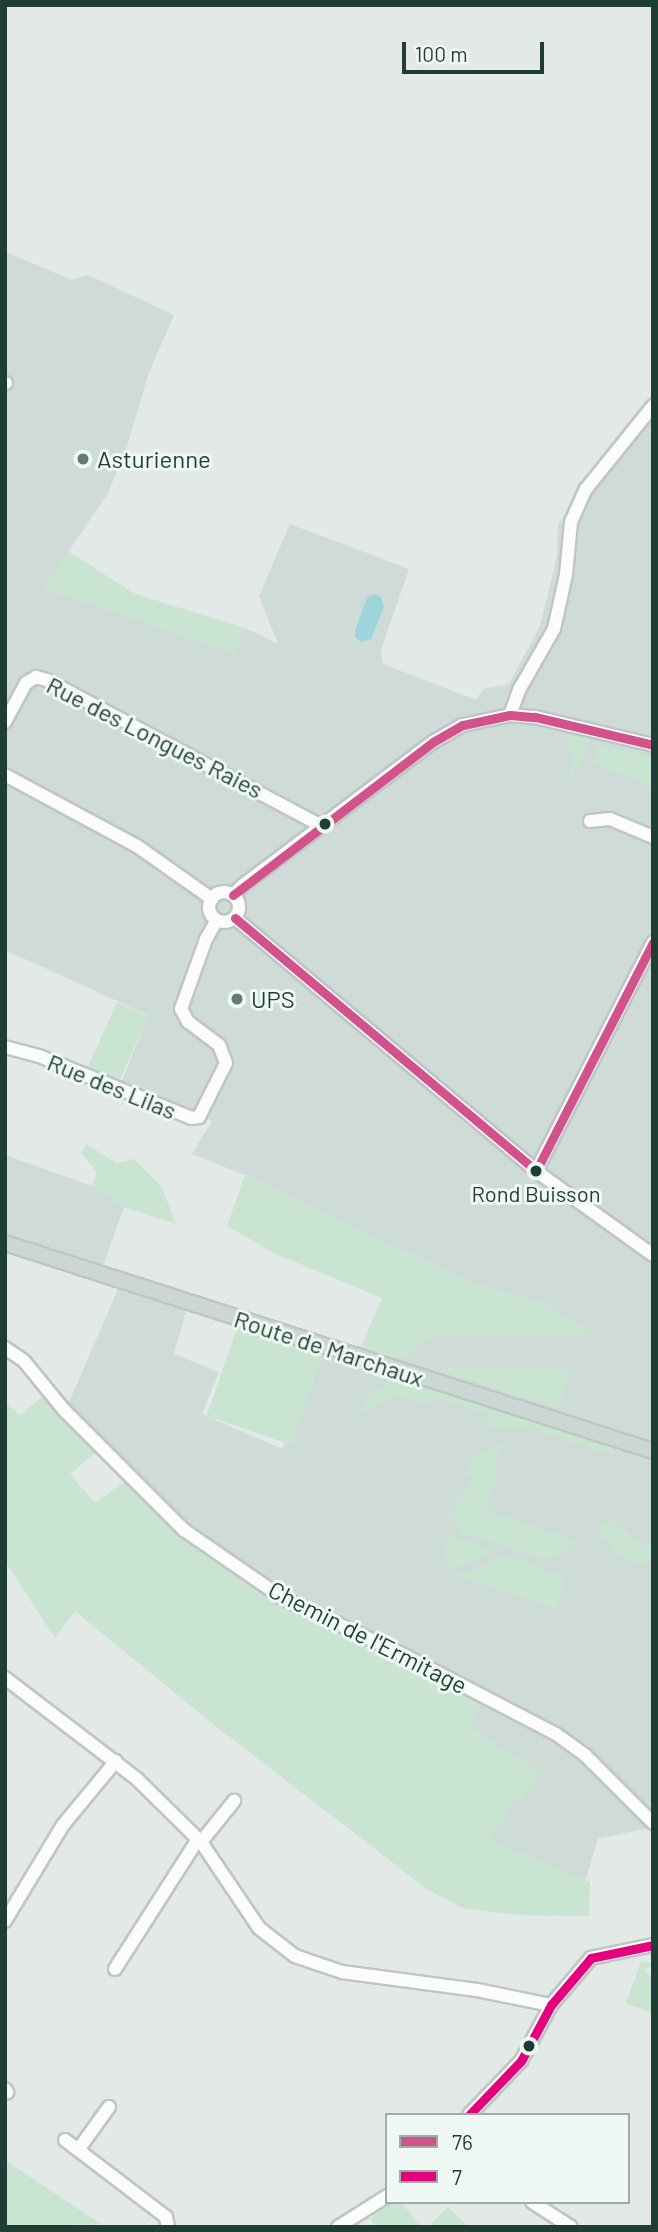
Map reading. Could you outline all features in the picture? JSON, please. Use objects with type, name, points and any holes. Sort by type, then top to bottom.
[{"type":"main road","name":"Route de Marchaux","points":[[5,1243],[628,1448],[653,1451]]},
{"type":"street","points":[[510,715],[519,690],[554,629],[566,575],[571,522],[586,489],[653,406]]},
{"type":"street","name":"Rue des Longues Raies","points":[[5,722],[26,683],[36,677],[47,680],[322,826]]},
{"type":"street","points":[[233,895],[239,904],[235,918],[228,922],[216,920],[209,908],[212,899],[220,893],[233,895],[456,728],[510,715],[535,717],[653,745]]},
{"type":"street","points":[[5,775],[137,846],[212,899]]},
{"type":"street","points":[[590,821],[610,819],[653,837]]},
{"type":"street","points":[[235,918],[536,1171],[653,1255]]},
{"type":"street","name":"Rue des Lilas","points":[[5,1047],[39,1056],[192,1118],[199,1117],[226,1063],[219,1045],[188,1022],[181,1009],[206,939],[216,920]]},
{"type":"street","points":[[536,1171],[653,942]]},
{"type":"street","name":"Chemin de l'Ermitage","points":[[5,1348],[24,1361],[64,1410],[184,1530],[281,1597],[407,1656],[556,1734],[585,1755],[653,1823]]},
{"type":"street","points":[[5,1678],[116,1761],[200,1841],[259,1928],[282,1948],[308,1962],[354,1974],[477,1990],[551,2005]]},
{"type":"street","points":[[5,1921],[63,1825],[116,1761]]},
{"type":"street","points":[[115,1969],[200,1841],[234,1801]]},
{"type":"street","points":[[472,2113],[521,2062],[551,2005],[598,1954],[653,1945]]},
{"type":"street","points":[[78,2150],[109,2107]]},
{"type":"street","points":[[65,2140],[167,2222]]},
{"type":"street","points":[[338,2227],[385,2197]]},
{"type":"street","points":[[535,2204],[571,2227]]},
{"type":"shaded area","points":[[5,252],[72,280],[88,275],[174,315],[148,375],[126,450],[108,493],[44,588],[234,653],[245,628],[278,644],[259,596],[290,524],[409,569],[381,650],[383,664],[476,700],[483,689],[509,684],[540,626],[557,556],[558,525],[603,457],[653,400],[653,1827],[598,1839],[585,1882],[490,1840],[517,1797],[523,1800],[480,1734],[469,1728],[482,1701],[265,1595],[175,1526],[132,1488],[63,1416],[119,1287],[187,1308],[174,1354],[219,1372],[202,1414],[282,1449],[329,1340],[395,1365],[432,1334],[594,1335],[540,1302],[469,1282],[245,1175],[192,1154],[212,1121],[122,1081],[148,1015],[5,950]]},
{"type":"shaded area","points":[[5,1155],[92,1186],[124,1207],[103,1266],[5,1235]]},
{"type":"green space","points":[[68,551],[135,594],[245,628],[234,654],[44,588]]},
{"type":"green space","points":[[577,735],[591,739],[573,776],[569,775],[569,770],[574,757],[567,748],[570,738]]},
{"type":"green space","points":[[598,744],[653,757],[653,787],[593,763]]},
{"type":"green space","points":[[117,1002],[148,1016],[119,1081],[88,1067]]},
{"type":"green space","points":[[86,1144],[117,1163],[134,1159],[161,1186],[176,1224],[124,1207],[92,1186],[97,1172],[81,1153]]},
{"type":"green space","points":[[245,1175],[469,1282],[540,1302],[596,1335],[432,1335],[395,1365],[359,1352],[382,1298],[276,1254],[227,1226]]},
{"type":"green space","points":[[238,1325],[323,1354],[292,1445],[207,1416]]},
{"type":"green space","points":[[443,1367],[571,1369],[559,1408],[441,1371]]},
{"type":"green space","points":[[392,1377],[621,1450],[609,1455],[534,1429],[492,1429],[487,1426],[488,1414],[440,1399],[428,1405],[395,1396],[363,1414],[360,1412],[365,1398]]},
{"type":"green space","points":[[45,1394],[97,1451],[70,1474],[95,1503],[126,1481],[175,1526],[265,1595],[482,1701],[469,1728],[540,1771],[523,1800],[517,1797],[491,1840],[590,1882],[589,1916],[519,1915],[462,1908],[427,1889],[218,1728],[75,1611],[55,1638],[5,1561],[5,1403],[21,1415]]},
{"type":"green space","points":[[499,1444],[502,1448],[495,1468],[498,1475],[486,1510],[579,1541],[551,1558],[542,1559],[460,1532],[458,1524],[448,1520],[460,1496],[468,1491],[472,1476],[465,1473],[471,1458]]},
{"type":"green space","points":[[610,1520],[653,1551],[647,1566],[610,1553],[613,1544],[599,1540],[603,1523]]},
{"type":"green space","points":[[449,1535],[492,1552],[460,1567],[448,1565],[441,1551]]},
{"type":"green space","points":[[504,1554],[563,1576],[565,1582],[556,1609],[446,1573],[464,1574]]},
{"type":"green space","points":[[641,1961],[652,1964],[645,1971],[653,1979],[653,2014],[626,2003]]},
{"type":"green space","points":[[5,2160],[101,2224],[5,2227]]},
{"type":"green space","points":[[389,2204],[403,2204],[421,2227],[376,2227],[370,2219]]},
{"type":"green space","points":[[448,2207],[460,2219],[469,2227],[428,2227]]},
{"type":"water","points":[[374,594],[381,597],[384,607],[371,639],[361,642],[355,637],[355,630],[367,598]]},
{"type":"transit line","name":"76","points":[[233,895],[433,742],[463,725],[510,715],[535,717],[653,745]]},
{"type":"transit line","name":"76","points":[[235,918],[536,1171]]},
{"type":"transit line","name":"76","points":[[536,1171],[653,942]]},
{"type":"transit line","name":"7","points":[[471,2113],[521,2061],[551,2005],[591,1958],[653,1945]]},
{"type":"place","name":"Asturienne","points":[[83,459]]},
{"type":"place","name":"UPS","points":[[237,999]]},
{"type":"place","name":"Rond Buisson","points":[[536,1171]]}]
